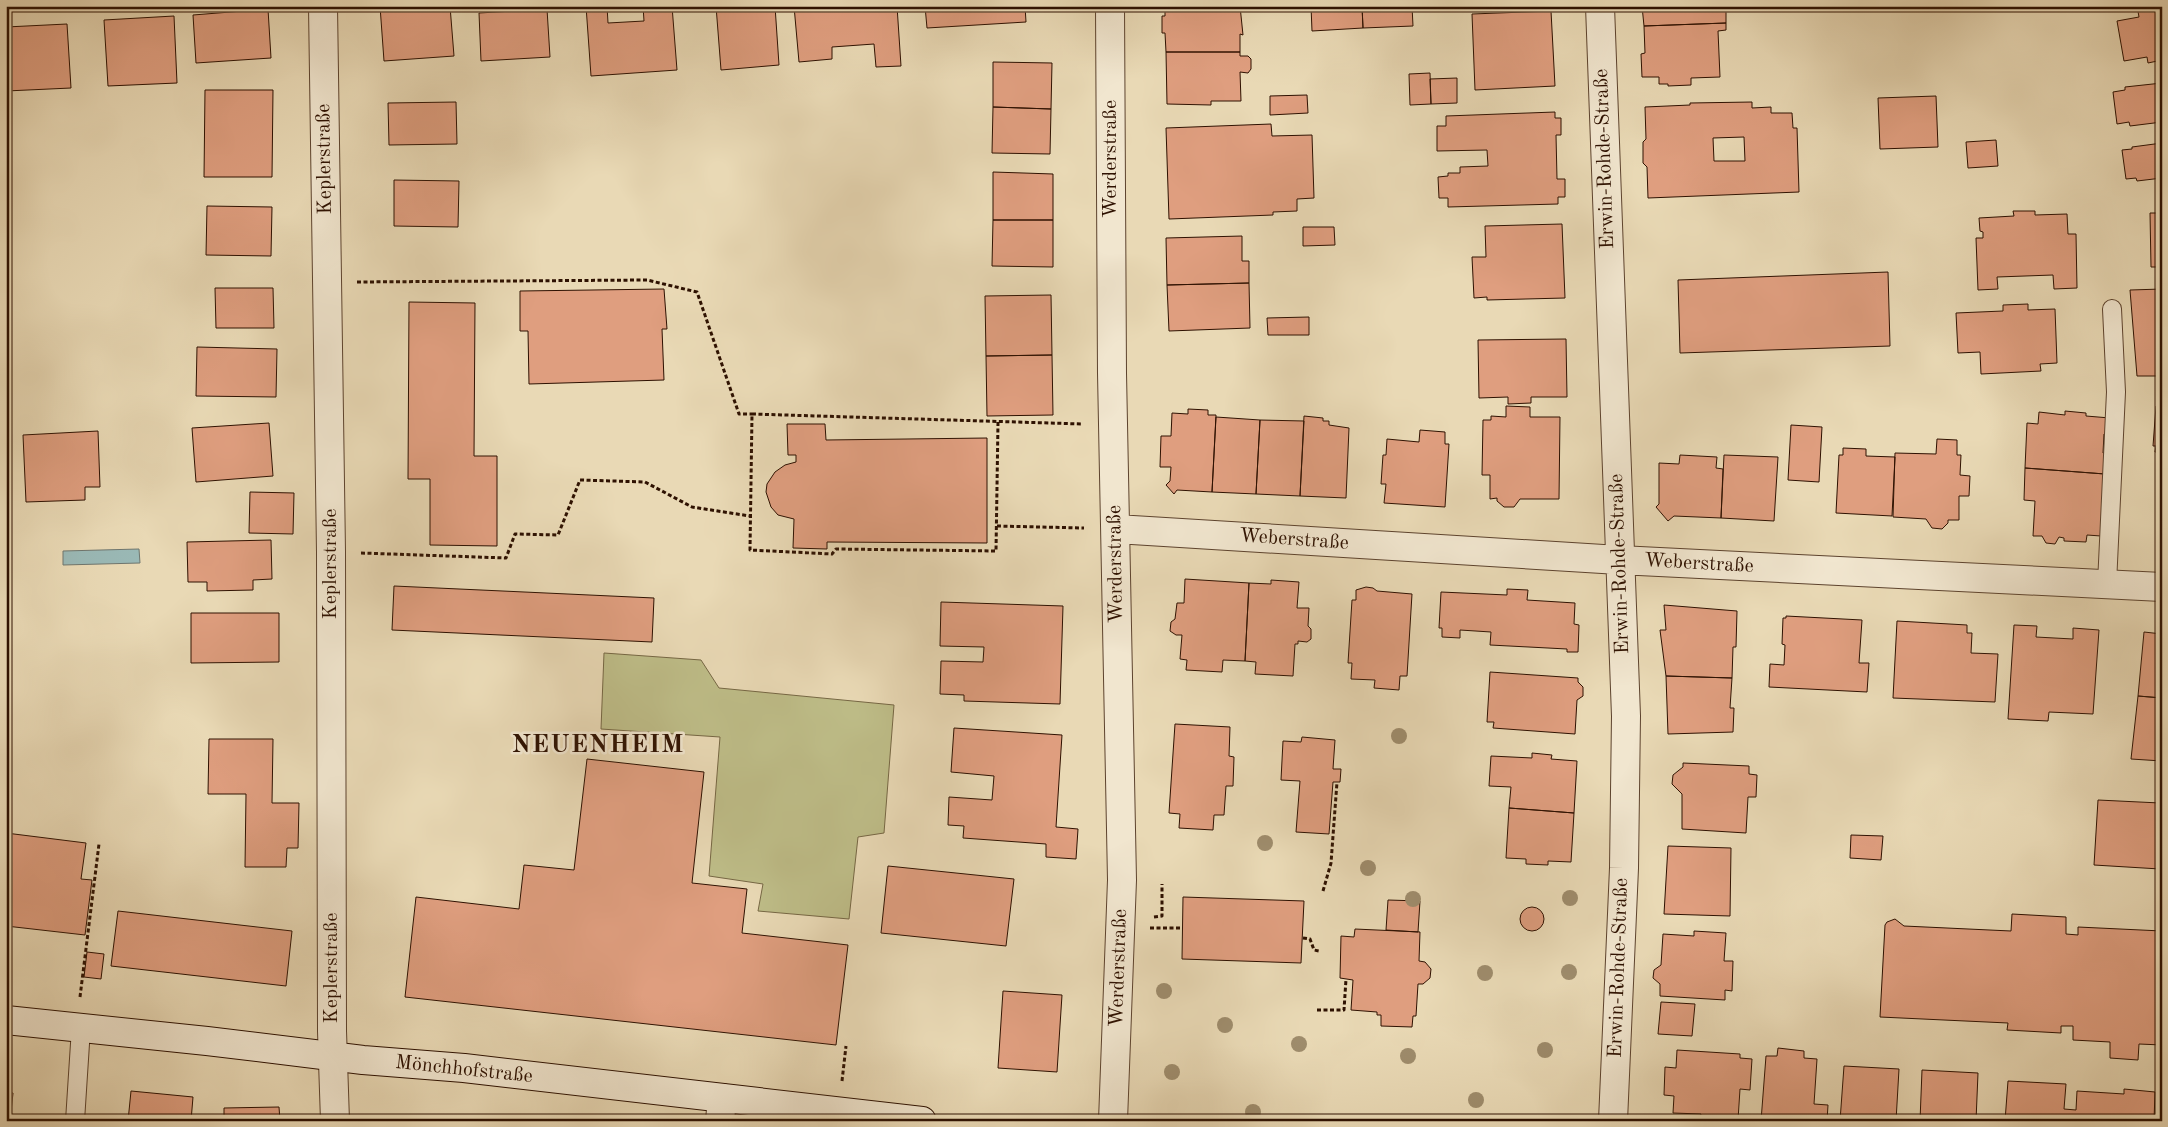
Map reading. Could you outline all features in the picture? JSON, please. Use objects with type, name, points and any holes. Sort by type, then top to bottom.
[{"type":"street","name":"Keplerstraße","points":[[323,6],[331,552],[333,1057],[335,1121]]},
{"type":"street","name":"Werderstraße","points":[[1110,6],[1112,363],[1103,529],[1122,880],[1113,1121]]},
{"type":"street","name":"Erwin-Rohde-Straße","points":[[1600,6],[1626,716],[1624,868],[1613,1121]]},
{"type":"street","name":"Weberstraße","points":[[1103,529],[1619,560],[2162,587]]},
{"type":"street","name":"Mönchhofstraße","points":[[6,1020],[333,1057],[464,1068],[721,1109],[837,1110],[922,1121]]},
{"type":"lane","points":[[2107,584],[2116,392],[2112,309]]},
{"type":"lane","points":[[75,1121],[79,1027]]},
{"type":"path","points":[[328,283],[647,280],[697,292],[739,414],[1090,424]]},
{"type":"path","points":[[752,414],[750,550],[832,554],[836,550],[996,551],[998,422]]},
{"type":"path","points":[[331,552],[506,558],[515,534],[558,535],[580,480],[645,482],[692,507],[750,516]]},
{"type":"path","points":[[997,526],[1103,529]]},
{"type":"path","points":[[1322,891],[1331,863],[1337,782]]},
{"type":"path","points":[[79,1027],[98,844]]},
{"type":"path","points":[[1162,884],[1162,916],[1154,916],[1156,928],[1182,928]]},
{"type":"path","points":[[1303,938],[1310,939],[1314,950],[1319,951]]},
{"type":"path","points":[[1317,1010],[1344,1010],[1346,979]]},
{"type":"path","points":[[842,1082],[846,1046]]},
{"type":"shaded area","points":[[604,653],[701,660],[719,688],[894,705],[884,833],[858,837],[849,919],[758,911],[763,884],[709,876],[720,737],[601,729]]},
{"type":"water","points":[[139,549],[140,563],[63,565],[63,551]]},
{"type":"building","points":[[380,6],[450,6],[454,56],[384,61]]},
{"type":"building","points":[[586,6],[607,6],[608,23],[644,21],[643,6],[672,6],[677,70],[591,76]]},
{"type":"building","points":[[716,6],[775,6],[779,65],[721,70]]},
{"type":"building","points":[[794,6],[897,6],[901,66],[876,67],[874,44],[832,47],[832,59],[799,62]]},
{"type":"building","points":[[925,6],[1025,6],[1026,22],[927,28]]},
{"type":"building","points":[[1165,6],[1240,6],[1243,35],[1240,34],[1240,52],[1166,52],[1165,33],[1162,33],[1162,16],[1165,16]]},
{"type":"building","points":[[1311,6],[1362,6],[1363,28],[1312,31]]},
{"type":"building","points":[[1362,6],[1412,6],[1413,26],[1363,28]]},
{"type":"building","points":[[1642,6],[1726,6],[1726,23],[1644,26]]},
{"type":"building","points":[[2137,6],[2162,6],[2162,60],[2148,63],[2147,57],[2124,61],[2117,21],[2139,17]]},
{"type":"building","points":[[268,9],[271,58],[196,63],[193,15]]},
{"type":"building","points":[[547,9],[550,57],[481,61],[479,13]]},
{"type":"building","points":[[1551,11],[1555,86],[1475,90],[1472,14]]},
{"type":"building","points":[[174,16],[177,83],[108,86],[104,20]]},
{"type":"building","points":[[1726,23],[1726,30],[1718,31],[1720,77],[1691,78],[1691,85],[1668,86],[1668,84],[1659,84],[1659,77],[1642,77],[1641,54],[1645,53],[1644,26]]},
{"type":"building","points":[[67,24],[71,88],[6,91],[6,27]]},
{"type":"building","points":[[1166,52],[1240,52],[1240,56],[1248,56],[1251,59],[1251,69],[1248,73],[1240,72],[1241,101],[1211,101],[1211,105],[1167,104]]},
{"type":"building","points":[[993,62],[1052,63],[1051,109],[993,107]]},
{"type":"building","points":[[1430,73],[1431,104],[1410,105],[1409,74]]},
{"type":"building","points":[[1457,78],[1457,103],[1431,104],[1430,79]]},
{"type":"building","points":[[2162,83],[2162,122],[2130,126],[2129,122],[2117,124],[2113,92],[2125,90],[2125,87]]},
{"type":"building","points":[[205,90],[273,90],[272,177],[204,177]]},
{"type":"building","points":[[1307,95],[1308,113],[1270,115],[1270,96]]},
{"type":"building","points":[[1936,96],[1938,147],[1880,149],[1878,98]]},
{"type":"building","points":[[456,102],[457,144],[389,145],[388,103]]},
{"type":"building","points":[[1752,102],[1752,108],[1771,107],[1771,113],[1792,113],[1793,128],[1797,128],[1799,192],[1648,198],[1647,167],[1643,163],[1643,142],[1646,139],[1645,107],[1690,105],[1690,103]],"holes":[[[1744,137],[1745,161],[1714,161],[1713,138]]]},
{"type":"building","points":[[993,107],[1051,109],[1050,154],[992,153]]},
{"type":"building","points":[[1555,112],[1555,118],[1561,118],[1561,135],[1556,135],[1557,179],[1565,179],[1565,197],[1558,197],[1558,204],[1448,207],[1448,198],[1439,198],[1438,177],[1448,176],[1448,173],[1460,173],[1460,167],[1488,166],[1487,150],[1437,151],[1437,126],[1446,126],[1446,116]]},
{"type":"building","points":[[1271,124],[1272,136],[1312,135],[1314,198],[1297,199],[1297,211],[1273,212],[1273,215],[1169,219],[1166,128]]},
{"type":"building","points":[[1996,140],[1998,166],[1968,168],[1966,142]]},
{"type":"building","points":[[2162,143],[2162,178],[2137,181],[2136,178],[2126,179],[2122,150]]},
{"type":"building","points":[[993,172],[1053,174],[1053,220],[993,220]]},
{"type":"building","points":[[394,180],[459,181],[458,227],[394,226]]},
{"type":"building","points":[[207,206],[272,207],[271,256],[206,255]]},
{"type":"building","points":[[2013,211],[2035,211],[2035,215],[2067,214],[2068,234],[2076,234],[2077,288],[2054,289],[2053,275],[1997,277],[1998,289],[1978,290],[1976,238],[1983,238],[1983,232],[1980,231],[1979,218],[2014,216]]},
{"type":"building","points":[[2150,213],[2162,213],[2162,267],[2151,267]]},
{"type":"building","points":[[993,220],[1053,220],[1053,267],[992,266]]},
{"type":"building","points":[[1562,224],[1565,298],[1487,300],[1487,297],[1474,298],[1472,257],[1486,257],[1485,226]]},
{"type":"building","points":[[1303,227],[1334,227],[1335,245],[1303,246]]},
{"type":"building","points":[[1242,236],[1242,261],[1249,261],[1249,283],[1167,285],[1166,238]]},
{"type":"building","points":[[1888,272],[1890,346],[1680,353],[1678,280]]},
{"type":"building","points":[[1249,283],[1250,328],[1169,331],[1167,285]]},
{"type":"building","points":[[215,288],[273,288],[274,328],[216,328]]},
{"type":"building","points":[[664,289],[667,329],[662,329],[664,380],[529,384],[528,331],[520,331],[520,291]]},
{"type":"building","points":[[2162,289],[2162,376],[2137,376],[2130,290]]},
{"type":"building","points":[[1051,295],[1052,355],[986,356],[985,296]]},
{"type":"building","points":[[409,302],[475,303],[474,456],[497,456],[497,546],[430,545],[430,479],[408,479]]},
{"type":"building","points":[[2028,304],[2028,310],[2055,309],[2057,363],[2040,364],[2041,371],[1981,374],[1980,352],[1958,353],[1956,313],[2003,311],[2003,305]]},
{"type":"building","points":[[1309,317],[1309,335],[1268,335],[1267,318]]},
{"type":"building","points":[[1566,339],[1567,397],[1531,397],[1531,403],[1508,404],[1508,397],[1479,398],[1478,340]]},
{"type":"building","points":[[197,347],[277,349],[276,397],[196,396]]},
{"type":"building","points":[[1052,355],[1053,415],[987,416],[986,356]]},
{"type":"building","points":[[1506,406],[1530,407],[1530,417],[1560,417],[1559,499],[1520,499],[1514,507],[1504,507],[1497,501],[1497,498],[1490,499],[1490,475],[1482,475],[1483,420],[1491,420],[1491,416],[1506,417]]},
{"type":"building","points":[[2156,406],[2162,406],[2162,452],[2155,452],[2156,446],[2153,446]]},
{"type":"building","points":[[1188,409],[1208,410],[1208,415],[1216,415],[1212,492],[1177,490],[1174,494],[1166,485],[1170,481],[1171,467],[1160,467],[1161,436],[1171,436],[1172,413],[1188,414]]},
{"type":"building","points":[[2065,411],[2086,413],[2086,416],[2110,418],[2108,435],[2104,434],[2103,453],[2107,453],[2105,474],[2025,468],[2027,423],[2038,424],[2039,412],[2065,415]]},
{"type":"building","points":[[1304,416],[1323,418],[1323,421],[1329,421],[1329,425],[1349,428],[1346,498],[1300,496]]},
{"type":"building","points":[[1216,417],[1260,420],[1256,494],[1212,492]]},
{"type":"building","points":[[1260,420],[1304,421],[1300,496],[1256,494]]},
{"type":"building","points":[[269,423],[273,476],[196,482],[192,428]]},
{"type":"building","points":[[787,424],[825,424],[826,440],[987,438],[987,543],[827,542],[827,549],[793,548],[794,519],[778,515],[771,507],[766,492],[767,484],[775,472],[785,465],[796,462],[796,455],[788,455]]},
{"type":"building","points":[[1791,425],[1822,427],[1819,482],[1788,480]]},
{"type":"building","points":[[1420,430],[1445,432],[1445,444],[1449,444],[1445,507],[1384,503],[1386,484],[1381,484],[1383,455],[1386,455],[1387,439],[1419,442]]},
{"type":"building","points":[[98,431],[100,487],[85,487],[85,500],[26,502],[23,435]]},
{"type":"building","points":[[1937,439],[1957,440],[1957,455],[1961,455],[1960,475],[1970,476],[1969,496],[1959,496],[1959,520],[1948,520],[1948,523],[1942,529],[1932,528],[1926,519],[1893,517],[1895,453],[1936,454]]},
{"type":"building","points":[[1843,448],[1866,449],[1866,456],[1895,457],[1892,516],[1836,513],[1839,455],[1843,455]]},
{"type":"building","points":[[1680,455],[1717,457],[1716,468],[1723,469],[1721,518],[1674,516],[1668,521],[1656,507],[1659,504],[1659,463],[1679,464]]},
{"type":"building","points":[[1724,455],[1778,457],[1774,521],[1721,518]]},
{"type":"building","points":[[2025,468],[2105,474],[2101,536],[2087,535],[2086,542],[2064,541],[2064,538],[2059,537],[2055,544],[2046,543],[2042,536],[2033,536],[2035,501],[2024,500]]},
{"type":"building","points":[[250,492],[294,493],[293,534],[249,533]]},
{"type":"building","points":[[271,540],[272,579],[253,580],[253,590],[207,591],[207,582],[188,582],[187,542]]},
{"type":"building","points":[[1185,579],[1249,583],[1245,661],[1223,660],[1222,672],[1186,670],[1187,660],[1180,659],[1182,635],[1176,635],[1170,631],[1171,622],[1175,619],[1177,603],[1184,603]]},
{"type":"building","points":[[1271,580],[1299,582],[1297,608],[1309,608],[1308,626],[1311,629],[1311,639],[1307,642],[1298,641],[1298,644],[1295,644],[1293,676],[1255,674],[1256,662],[1245,661],[1249,583],[1271,584]]},
{"type":"building","points":[[394,586],[654,598],[652,642],[392,630]]},
{"type":"building","points":[[1366,587],[1377,591],[1412,594],[1407,676],[1400,676],[1399,690],[1374,688],[1375,680],[1351,679],[1352,663],[1348,663],[1352,600],[1356,600],[1356,590]]},
{"type":"building","points":[[1507,589],[1528,590],[1527,600],[1575,603],[1574,624],[1579,625],[1578,652],[1567,652],[1567,649],[1490,645],[1491,632],[1460,630],[1460,638],[1442,637],[1442,628],[1439,628],[1441,592],[1507,595]]},
{"type":"building","points":[[941,602],[1063,606],[1060,704],[964,701],[964,695],[940,694],[941,661],[983,662],[984,647],[940,646]]},
{"type":"building","points":[[1664,605],[1737,611],[1736,647],[1733,647],[1732,678],[1666,676],[1660,630],[1666,630]]},
{"type":"building","points":[[191,613],[279,613],[279,662],[191,663]]},
{"type":"building","points":[[1786,616],[1862,620],[1859,663],[1869,663],[1867,692],[1769,687],[1770,664],[1784,665],[1785,645],[1782,644],[1783,618],[1786,618]]},
{"type":"building","points":[[1897,621],[1967,625],[1967,633],[1972,633],[1971,653],[1998,654],[1995,702],[1893,698]]},
{"type":"building","points":[[2014,625],[2037,626],[2036,637],[2073,639],[2073,628],[2099,630],[2093,714],[2049,712],[2048,721],[2008,719]]},
{"type":"building","points":[[2144,632],[2162,634],[2162,698],[2138,696]]},
{"type":"building","points":[[1490,672],[1578,678],[1578,682],[1583,687],[1583,696],[1577,700],[1575,734],[1493,728],[1494,722],[1487,722]]},
{"type":"building","points":[[1666,676],[1732,678],[1730,708],[1734,708],[1733,732],[1668,734]]},
{"type":"building","points":[[2138,696],[2162,698],[2162,761],[2131,759]]},
{"type":"building","points":[[1175,724],[1230,727],[1229,756],[1234,757],[1233,786],[1226,786],[1224,815],[1214,815],[1213,830],[1179,828],[1180,814],[1169,813]]},
{"type":"building","points":[[954,728],[1062,735],[1056,827],[1078,829],[1076,859],[1046,857],[1046,844],[963,838],[964,826],[948,825],[949,797],[992,800],[994,776],[951,772]]},
{"type":"building","points":[[1302,737],[1335,740],[1333,769],[1341,769],[1340,782],[1333,782],[1329,834],[1296,832],[1300,781],[1281,780],[1283,741],[1301,742]]},
{"type":"building","points":[[209,739],[273,739],[272,803],[299,803],[298,848],[287,848],[286,867],[245,867],[246,794],[208,794]]},
{"type":"building","points":[[1532,753],[1552,755],[1551,759],[1577,761],[1574,813],[1509,808],[1511,787],[1489,786],[1491,756],[1532,758]]},
{"type":"building","points":[[587,759],[704,772],[692,883],[747,889],[742,933],[848,945],[836,1045],[405,997],[416,897],[519,909],[524,865],[574,870]]},
{"type":"building","points":[[1683,763],[1749,766],[1749,774],[1757,775],[1756,797],[1748,797],[1746,833],[1682,829],[1682,794],[1672,784],[1673,775],[1683,767]]},
{"type":"building","points":[[2098,800],[2160,803],[2158,831],[2162,831],[2160,869],[2094,865]]},
{"type":"building","points":[[1509,808],[1574,813],[1571,862],[1548,861],[1548,865],[1526,864],[1526,859],[1506,858]]},
{"type":"building","points":[[6,833],[86,843],[81,879],[92,880],[85,935],[6,926]]},
{"type":"building","points":[[1851,835],[1883,836],[1881,860],[1850,858]]},
{"type":"building","points":[[1668,846],[1731,848],[1730,916],[1664,914]]},
{"type":"building","points":[[888,866],[1014,879],[1006,946],[881,933]]},
{"type":"building","points":[[1183,897],[1304,901],[1301,963],[1182,959]]},
{"type":"building","points":[[1388,900],[1420,901],[1418,932],[1386,930]]},
{"type":"building","points":[[1532,907],[1541,910],[1544,919],[1541,928],[1532,931],[1523,928],[1520,919],[1523,910]]},
{"type":"building","points":[[118,911],[292,931],[286,986],[111,966]]},
{"type":"building","points":[[2012,914],[2066,917],[2066,934],[2078,935],[2078,927],[2162,931],[2162,1045],[2139,1044],[2138,1060],[2110,1058],[2110,1042],[2073,1040],[2073,1026],[2061,1026],[2061,1033],[2007,1030],[2008,1023],[1880,1017],[1885,925],[1887,922],[1895,919],[1904,926],[2011,931]]},
{"type":"building","points":[[1355,929],[1420,932],[1419,961],[1425,962],[1431,969],[1430,978],[1423,984],[1418,984],[1416,1016],[1413,1016],[1412,1027],[1381,1026],[1381,1015],[1377,1015],[1377,1012],[1351,1010],[1353,980],[1340,978],[1341,936],[1354,937]]},
{"type":"building","points":[[1694,931],[1726,933],[1724,961],[1733,961],[1732,991],[1725,990],[1725,1000],[1660,996],[1660,984],[1653,978],[1654,970],[1661,965],[1663,934],[1694,936]]},
{"type":"building","points":[[87,952],[104,954],[101,979],[84,977]]},
{"type":"building","points":[[1003,991],[1062,995],[1057,1072],[998,1068]]},
{"type":"building","points":[[1661,1002],[1695,1004],[1692,1036],[1658,1034]]},
{"type":"building","points":[[1778,1048],[1804,1051],[1804,1058],[1817,1059],[1814,1104],[1828,1105],[1827,1121],[1761,1121],[1766,1056],[1777,1056]]},
{"type":"building","points":[[1677,1050],[1740,1054],[1740,1058],[1752,1059],[1750,1090],[1740,1089],[1738,1120],[1713,1121],[1700,1118],[1701,1114],[1673,1113],[1674,1096],[1664,1095],[1665,1067],[1676,1068]]},
{"type":"building","points":[[1844,1066],[1899,1069],[1896,1121],[1840,1121]]},
{"type":"building","points":[[1922,1070],[1978,1073],[1976,1121],[1920,1121]]},
{"type":"building","points":[[2008,1081],[2066,1084],[2064,1109],[2076,1110],[2077,1091],[2124,1094],[2124,1089],[2155,1092],[2154,1121],[2005,1121]]},
{"type":"building","points":[[131,1091],[193,1097],[191,1121],[128,1121]]},
{"type":"building","points":[[6,1092],[13,1093],[10,1121],[6,1121]]},
{"type":"building","points":[[279,1107],[280,1121],[224,1121],[224,1108]]},
{"type":"district","name":"NEUENHEIM","points":[[598,745]]}]
